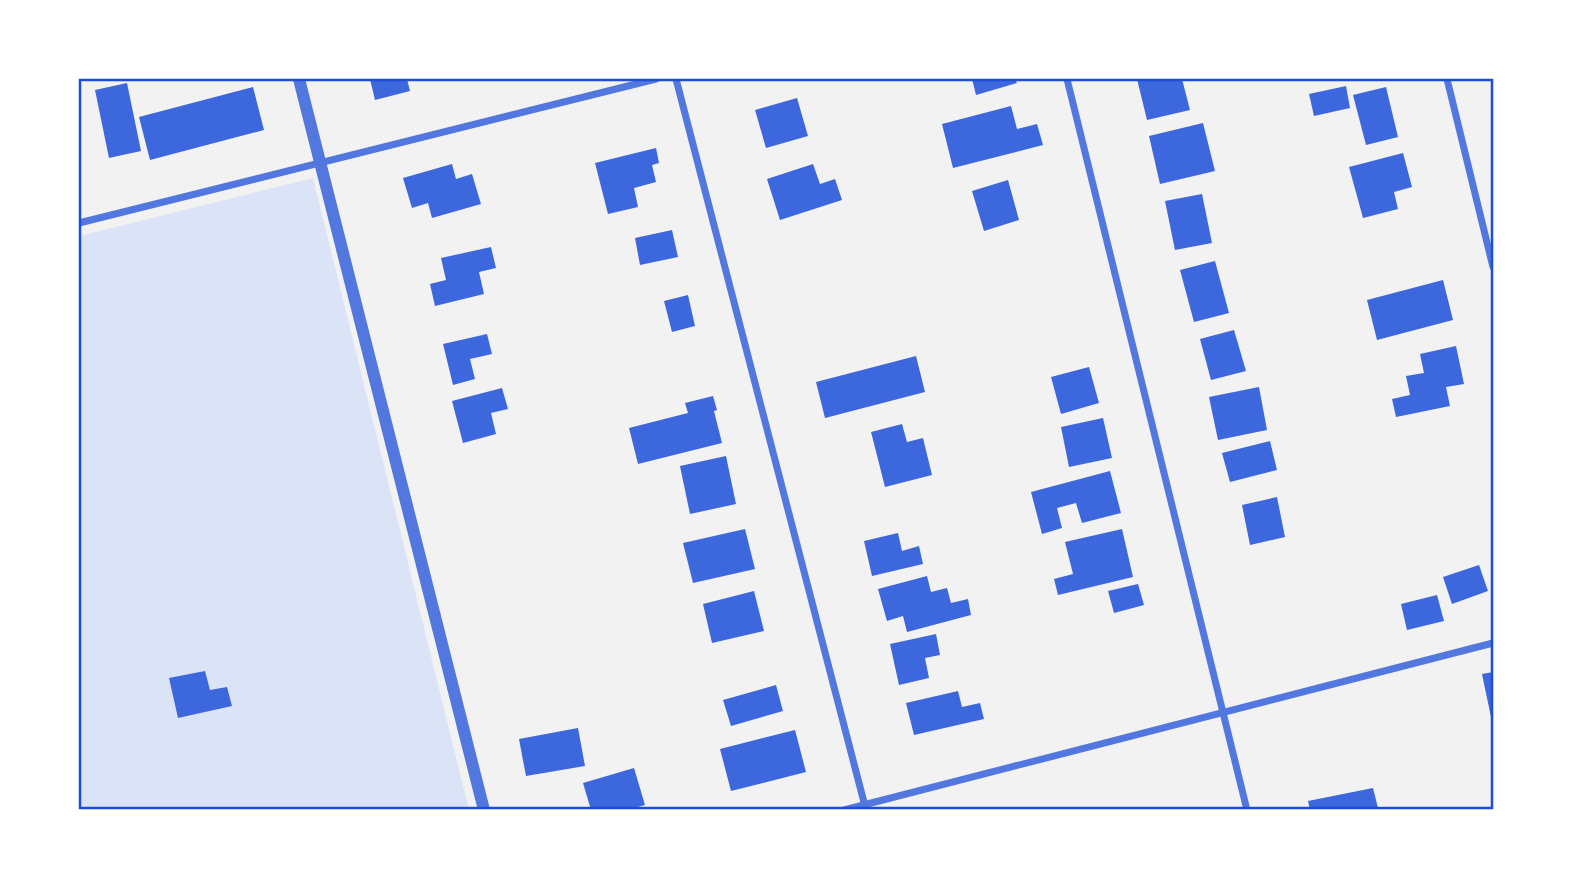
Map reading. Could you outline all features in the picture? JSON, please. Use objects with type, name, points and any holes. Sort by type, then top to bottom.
[{"type":"street","points":[[299,79],[484,810]]},
{"type":"street","points":[[79,223],[656,79]]},
{"type":"street","points":[[676,79],[866,808]]},
{"type":"street","points":[[1067,79],[1247,810]]},
{"type":"street","points":[[1447,79],[1493,267]]},
{"type":"street","points":[[844,810],[866,808],[1222,711],[1493,643]]},
{"type":"shaded area","points":[[313,178],[469,810],[79,810],[79,236]]},
{"type":"building","points":[[370,79],[407,79],[410,91],[375,100]]},
{"type":"building","points":[[972,79],[1015,79],[1017,83],[976,95]]},
{"type":"building","points":[[1137,79],[1182,79],[1190,110],[1147,120]]},
{"type":"building","points":[[127,83],[141,151],[109,158],[95,90]]},
{"type":"building","points":[[1346,86],[1350,108],[1314,116],[1309,94]]},
{"type":"building","points":[[253,87],[264,130],[150,160],[139,117]]},
{"type":"building","points":[[1386,87],[1398,137],[1366,145],[1353,95]]},
{"type":"building","points":[[797,98],[808,136],[766,148],[755,110]]},
{"type":"building","points":[[1011,106],[1017,129],[1037,124],[1043,145],[953,168],[942,124]]},
{"type":"building","points":[[1203,123],[1215,171],[1160,184],[1149,136]]},
{"type":"building","points":[[656,148],[659,163],[652,165],[656,182],[634,188],[638,207],[608,214],[595,163]]},
{"type":"building","points":[[1403,153],[1412,187],[1394,192],[1398,209],[1363,218],[1349,167]]},
{"type":"building","points":[[452,164],[456,179],[472,174],[481,204],[432,218],[428,203],[412,208],[403,178]]},
{"type":"building","points":[[813,164],[820,184],[835,179],[842,200],[780,220],[767,179]]},
{"type":"building","points":[[1008,180],[1019,220],[984,231],[972,191]]},
{"type":"building","points":[[1202,194],[1212,243],[1175,250],[1165,201]]},
{"type":"building","points":[[672,230],[678,257],[640,265],[635,238]]},
{"type":"building","points":[[491,247],[496,268],[479,272],[484,294],[435,306],[430,284],[446,280],[441,258]]},
{"type":"building","points":[[1215,261],[1229,313],[1194,322],[1180,270]]},
{"type":"building","points":[[1443,280],[1453,320],[1377,340],[1367,300]]},
{"type":"building","points":[[688,295],[695,326],[672,332],[664,301]]},
{"type":"building","points":[[1234,330],[1246,371],[1211,380],[1200,339]]},
{"type":"building","points":[[487,334],[492,354],[470,359],[475,379],[453,385],[443,344]]},
{"type":"building","points":[[1456,346],[1464,384],[1446,387],[1450,406],[1396,417],[1392,399],[1410,395],[1406,376],[1424,373],[1420,354]]},
{"type":"building","points":[[916,356],[925,392],[825,418],[816,382]]},
{"type":"building","points":[[1089,367],[1099,403],[1061,414],[1051,377]]},
{"type":"building","points":[[1259,387],[1267,430],[1218,440],[1209,397]]},
{"type":"building","points":[[502,388],[508,409],[491,413],[496,434],[463,443],[452,401]]},
{"type":"building","points":[[713,396],[722,443],[638,464],[629,428],[688,413],[685,403]]},
{"type":"building","points":[[1103,418],[1112,458],[1069,467],[1061,427]]},
{"type":"building","points":[[902,424],[907,442],[923,438],[932,475],[885,487],[871,432]]},
{"type":"building","points":[[1270,441],[1277,470],[1230,482],[1222,453]]},
{"type":"building","points":[[726,456],[736,504],[690,514],[680,466]]},
{"type":"building","points":[[1110,471],[1121,513],[1082,523],[1076,503],[1057,508],[1062,528],[1042,534],[1031,492]]},
{"type":"building","points":[[1277,497],[1285,537],[1250,545],[1242,505]]},
{"type":"building","points":[[745,529],[755,569],[693,583],[683,543]]},
{"type":"building","points":[[1122,529],[1133,577],[1058,595],[1054,579],[1073,574],[1065,542]]},
{"type":"building","points":[[898,533],[902,551],[919,546],[923,564],[872,576],[864,541]]},
{"type":"building","points":[[1479,565],[1488,591],[1452,604],[1443,577]]},
{"type":"building","points":[[927,576],[931,592],[947,588],[951,603],[968,599],[971,615],[907,632],[903,616],[887,621],[878,589]]},
{"type":"building","points":[[1138,584],[1144,605],[1114,613],[1108,591]]},
{"type":"building","points":[[754,591],[764,631],[712,643],[703,604]]},
{"type":"building","points":[[1437,595],[1444,621],[1407,630],[1401,604]]},
{"type":"building","points":[[936,634],[940,655],[925,658],[929,678],[899,685],[890,644]]},
{"type":"building","points":[[205,671],[210,690],[227,687],[232,706],[178,718],[169,678]]},
{"type":"building","points":[[1493,672],[1493,722],[1492,722],[1482,674]]},
{"type":"building","points":[[776,685],[783,711],[731,726],[723,700]]},
{"type":"building","points":[[958,691],[962,707],[980,703],[984,719],[914,735],[906,703]]},
{"type":"building","points":[[578,728],[585,766],[526,776],[519,739]]},
{"type":"building","points":[[795,730],[806,772],[731,791],[720,749]]},
{"type":"building","points":[[634,768],[645,805],[627,810],[591,810],[583,783]]},
{"type":"building","points":[[1373,788],[1378,808],[1310,810],[1308,801]]}]
